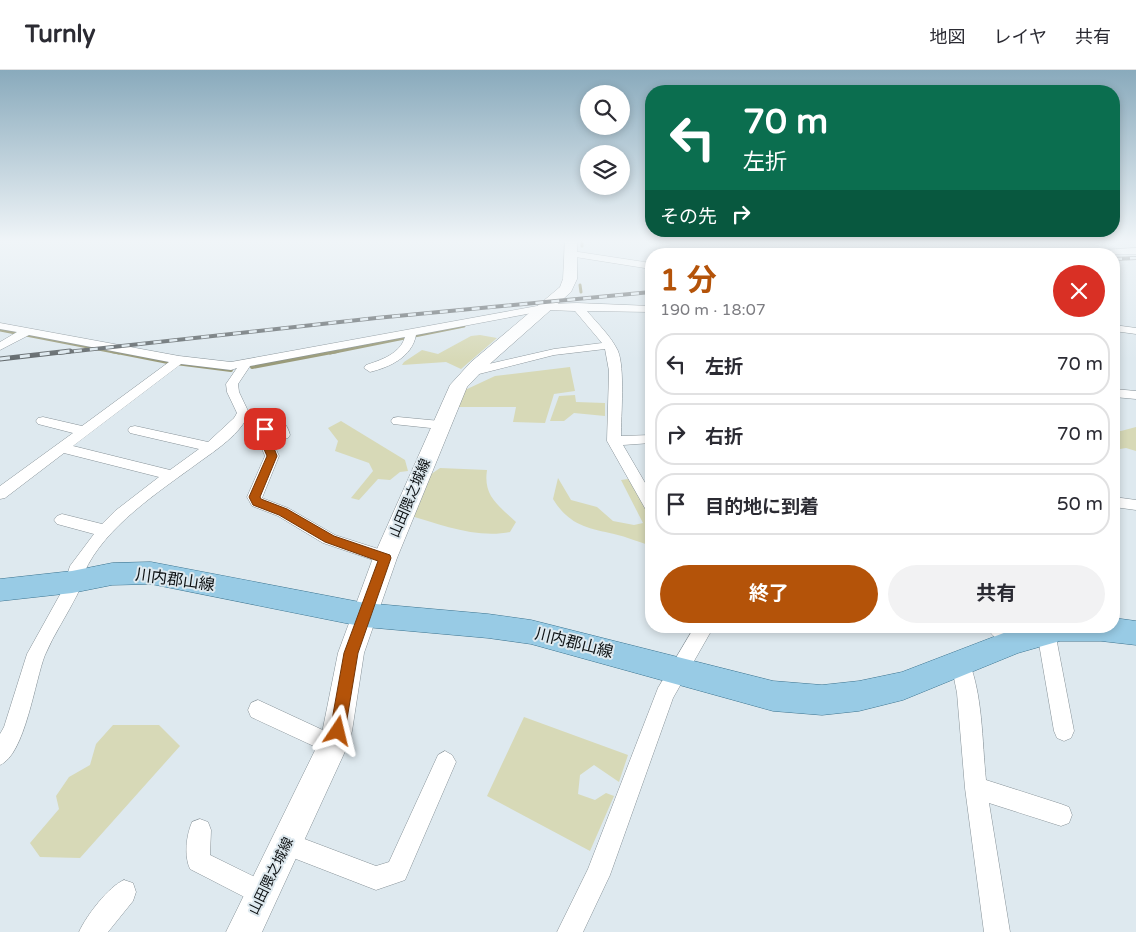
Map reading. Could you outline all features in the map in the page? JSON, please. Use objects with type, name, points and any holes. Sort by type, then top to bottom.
[{"type":"main road","name":"山田隈之城線","points":[[244,932],[338,731],[351,653],[385,558],[440,425],[459,385],[471,372],[548,307],[566,289],[570,280]]},
{"type":"main road","name":"川内郡山線","points":[[0,590],[72,582],[112,574],[151,573],[365,616],[488,626],[531,632],[680,670],[772,696],[822,700],[859,696],[903,686],[960,663],[1004,634]]},
{"type":"main road","name":"川内郡山線","points":[[1120,632],[1136,634]]},
{"type":"street","points":[[577,306],[613,352],[615,371],[614,441],[645,495]]},
{"type":"street","points":[[0,326],[24,333],[176,362],[245,365],[411,337],[548,307],[577,306],[645,309]]},
{"type":"street","points":[[1120,329],[1136,331]]},
{"type":"street","points":[[0,347],[24,333]]},
{"type":"street","points":[[370,368],[395,358],[410,343],[411,337]]},
{"type":"street","points":[[471,372],[554,352],[609,345]]},
{"type":"street","points":[[0,494],[176,362]]},
{"type":"street","points":[[0,755],[13,731],[36,654],[70,592],[80,564],[105,531],[140,498],[210,447],[240,420],[243,413],[233,392],[232,384],[245,365]]},
{"type":"street","points":[[1120,394],[1136,395]]},
{"type":"street","points":[[243,413],[277,421],[282,427],[283,435]]},
{"type":"street","points":[[265,417],[266,440],[272,456],[254,497],[257,502],[283,512],[329,539],[385,558]]},
{"type":"street","points":[[43,421],[84,431]]},
{"type":"street","points":[[398,421],[440,425]]},
{"type":"street","points":[[135,430],[210,447]]},
{"type":"street","points":[[614,441],[645,439]]},
{"type":"street","points":[[62,448],[171,476]]},
{"type":"street","points":[[1120,503],[1136,505]]},
{"type":"street","points":[[62,520],[105,531]]},
{"type":"street","points":[[570,932],[598,875],[665,694],[701,633]]},
{"type":"street","points":[[1055,633],[1064,731]]},
{"type":"street","points":[[960,663],[967,693],[976,788],[997,932]]},
{"type":"street","points":[[258,710],[332,745]]},
{"type":"street","points":[[286,844],[376,878],[397,872],[445,762]]},
{"type":"street","points":[[976,788],[1061,815]]},
{"type":"street","points":[[200,830],[198,861],[262,894]]},
{"type":"street","points":[[92,932],[124,892]]},
{"type":"green space","points":[[480,335],[497,338],[461,369],[446,362],[402,365],[422,350],[438,354],[471,336]]},
{"type":"green space","points":[[570,367],[575,391],[554,394],[545,423],[513,422],[516,407],[456,407],[465,390],[495,376]]},
{"type":"green space","points":[[575,395],[576,402],[605,403],[605,416],[574,413],[564,421],[550,421],[559,396]]},
{"type":"green space","points":[[341,421],[405,460],[408,471],[400,472],[390,480],[378,479],[359,500],[351,498],[373,471],[369,463],[335,451],[338,441],[328,428]]},
{"type":"green space","points":[[1136,427],[1136,451],[1126,448],[1120,449],[1121,431]]},
{"type":"green space","points":[[440,468],[487,470],[487,487],[493,499],[516,522],[510,532],[484,534],[471,532],[408,515],[424,479]]},
{"type":"green space","points":[[558,478],[571,500],[597,507],[613,521],[634,525],[643,523],[621,480],[628,479],[645,505],[645,544],[579,524],[565,515],[553,499]]},
{"type":"green space","points":[[524,717],[628,755],[619,782],[594,765],[580,775],[578,794],[595,800],[606,793],[614,796],[590,851],[487,796]]},
{"type":"green space","points":[[113,725],[159,725],[180,746],[80,858],[40,857],[30,843],[59,809],[56,796],[69,777],[90,765],[96,744]]},
{"type":"waterway","points":[[580,285],[581,292]]},
{"type":"waterway","points":[[330,353],[464,326]]},
{"type":"waterway","points":[[0,330],[119,353]]},
{"type":"waterway","points":[[112,351],[168,362],[231,370]]},
{"type":"waterway","points":[[252,367],[337,351]]},
{"type":"railway","points":[[58,353],[376,318],[645,293]]},
{"type":"railway","points":[[0,359],[70,351]]},
{"type":"route","points":[[265,429],[266,440],[272,456],[254,497],[257,502],[283,512],[329,539],[385,558],[351,653],[338,731]]}]
